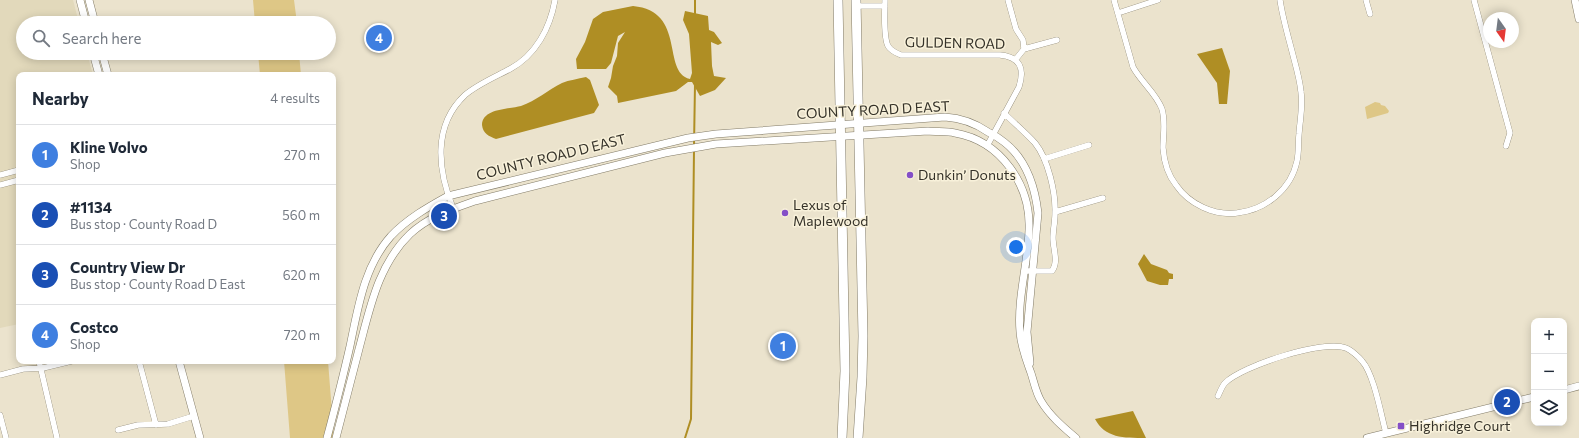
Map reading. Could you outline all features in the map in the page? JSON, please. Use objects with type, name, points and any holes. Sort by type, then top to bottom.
[{"type":"main road","points":[[838,0],[845,371],[842,438]]},
{"type":"main road","points":[[856,3],[863,336],[858,438]]},
{"type":"street","points":[[80,0],[84,16]]},
{"type":"street","points":[[89,0],[93,16]]},
{"type":"street","points":[[453,208],[448,196],[440,158],[440,142],[445,126],[454,109],[465,96],[512,68],[528,56],[540,41],[548,26],[555,0]]},
{"type":"street","name":"GULDEN ROAD","points":[[885,0],[886,39],[888,47],[894,52],[901,55],[1000,55],[1011,56],[1016,59],[1021,70],[1022,78],[1019,87],[987,146]]},
{"type":"street","points":[[1008,0],[1016,29],[1023,40],[1024,49]]},
{"type":"street","points":[[1114,0],[1133,67],[1137,75],[1152,92],[1162,109],[1164,119],[1164,158],[1167,168],[1176,185],[1188,198],[1205,208],[1225,213],[1247,211],[1268,202],[1282,191],[1297,163],[1302,103],[1301,91],[1283,20],[1280,0]]},
{"type":"street","points":[[1118,13],[1158,0]]},
{"type":"street","points":[[1366,0],[1370,14]]},
{"type":"street","points":[[1474,0],[1510,132],[1506,146]]},
{"type":"street","points":[[1575,0],[1579,19]]},
{"type":"street","points":[[856,3],[885,6]]},
{"type":"street","points":[[1016,59],[1024,49],[1057,40]]},
{"type":"street","points":[[95,60],[98,72]]},
{"type":"street","points":[[104,60],[107,72]]},
{"type":"street","points":[[1004,113],[1035,144],[1044,159],[1053,187],[1055,212],[1053,239],[1055,262],[1054,268],[1052,271],[1024,271]]},
{"type":"street","name":"COUNTY ROAD D EAST","points":[[327,438],[363,287],[376,258],[390,237],[403,224],[426,208],[448,196],[688,138],[716,134],[840,124],[954,118],[974,123],[1004,142],[1016,153],[1024,165],[1032,182],[1036,196],[1038,213],[1027,332],[1031,373]]},
{"type":"street","name":"COUNTY ROAD D EAST","points":[[336,438],[374,291],[385,266],[411,233],[429,220],[453,208],[475,201],[680,150],[729,143],[928,131],[956,133],[979,141],[997,152],[1011,168],[1020,183],[1027,203],[1029,229],[1019,316],[1023,353],[1031,373]]},
{"type":"street","points":[[1044,159],[1089,145]]},
{"type":"street","points":[[0,175],[16,171]]},
{"type":"street","points":[[0,185],[16,181]]},
{"type":"street","points":[[1055,212],[1103,198]]},
{"type":"street","points":[[1218,396],[1224,384],[1238,373],[1264,362],[1298,352],[1328,346],[1346,348],[1363,362],[1371,376],[1386,434]]},
{"type":"street","points":[[40,364],[57,438]]},
{"type":"street","points":[[0,375],[23,369],[41,368],[59,364]]},
{"type":"street","points":[[140,364],[156,425]]},
{"type":"street","points":[[181,364],[200,438]]},
{"type":"street","points":[[1031,373],[1040,401],[1057,422],[1076,438]]},
{"type":"street","points":[[1567,389],[1579,386]]},
{"type":"street","points":[[1367,438],[1531,398]]},
{"type":"street","points":[[0,415],[6,438]]},
{"type":"street","points":[[118,430],[138,426],[168,424],[194,416]]},
{"type":"shaded area","points":[[0,0],[73,0],[77,16],[16,16],[16,60],[89,60],[92,72],[16,72],[16,325],[0,328]]},
{"type":"shaded area","points":[[253,0],[294,0],[296,16],[254,16]]},
{"type":"shaded area","points":[[633,6],[650,10],[661,19],[667,29],[676,65],[681,74],[690,79],[692,73],[689,34],[683,20],[685,11],[708,16],[709,30],[714,32],[722,43],[718,45],[711,42],[714,76],[726,78],[715,90],[700,96],[692,82],[688,82],[676,91],[618,103],[617,96],[608,87],[617,56],[618,43],[625,32],[618,36],[611,63],[606,69],[577,69],[576,59],[585,42],[593,19],[603,12]]},
{"type":"shaded area","points":[[1222,48],[1230,71],[1227,104],[1219,104],[1217,83],[1197,54]]},
{"type":"shaded area","points":[[259,60],[300,60],[301,72],[260,72]]},
{"type":"shaded area","points":[[586,77],[590,80],[599,105],[594,113],[496,139],[485,133],[482,125],[483,119],[491,112],[521,106],[562,83]]},
{"type":"shaded area","points":[[1375,102],[1385,106],[1389,111],[1388,113],[1367,119],[1365,107]]},
{"type":"shaded area","points":[[1144,254],[1151,264],[1173,274],[1173,279],[1169,279],[1168,285],[1160,285],[1147,281],[1138,264]]},
{"type":"shaded area","points":[[284,364],[328,364],[334,438],[290,438]]},
{"type":"shaded area","points":[[1133,411],[1146,438],[1116,436],[1104,430],[1095,419]]},
{"type":"waterway","points":[[695,0],[695,14]]},
{"type":"waterway","points":[[694,146],[695,84]]},
{"type":"waterway","points":[[685,438],[691,419],[694,150]]},
{"type":"place","name":"Costco","points":[[379,38]]},
{"type":"place","name":"Dunkin’ Donuts","points":[[910,175]]},
{"type":"place","name":"Lexus of Maplewood","points":[[785,213]]},
{"type":"place","name":"Country View Dr","points":[[444,216]]},
{"type":"place","name":"Kline Volvo","points":[[783,346]]},
{"type":"place","name":"#1134","points":[[1507,402]]},
{"type":"place","name":"Highridge Court","points":[[1401,426]]}]
